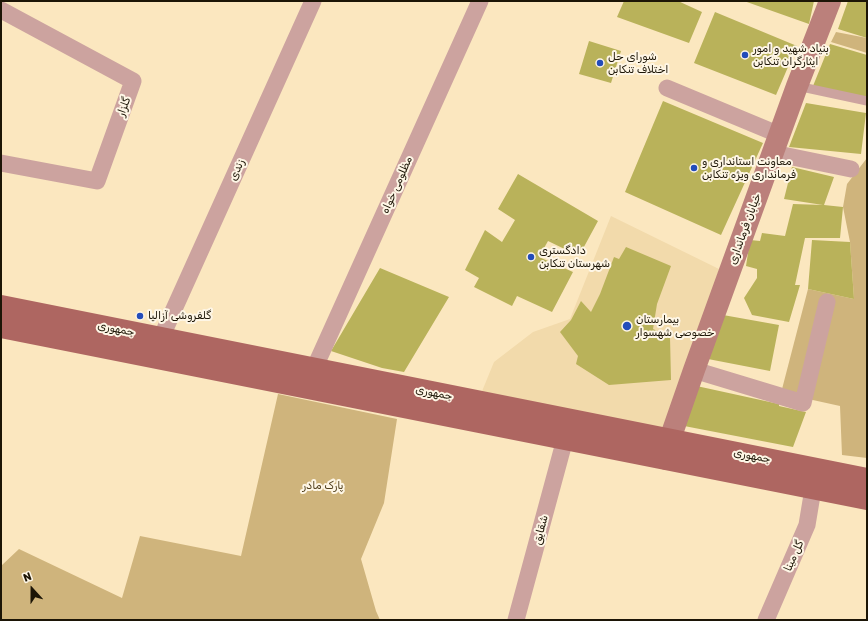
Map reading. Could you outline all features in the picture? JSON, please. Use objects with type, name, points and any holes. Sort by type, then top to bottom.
[{"type":"main road","name":"خیابان فرمانداری","points":[[668,449],[694,370],[797,86],[830,1]]},
{"type":"main road","name":"جمهوری","points":[[1,306],[314,369],[668,449],[813,489],[867,500]]},
{"type":"main road","name":"جمهوری","points":[[1,327],[565,440],[668,449],[867,479]]},
{"type":"street","name":"زندی","points":[[162,338],[313,1]]},
{"type":"street","name":"مظلومی خواه","points":[[314,369],[480,1]]},
{"type":"street","name":"گلزار","points":[[1,10],[133,81],[97,181],[1,164]]},
{"type":"street","points":[[667,88],[777,144],[851,169]]},
{"type":"street","points":[[694,370],[803,403],[827,302]]},
{"type":"street","name":"شقایق","points":[[516,620],[565,440]]},
{"type":"street","name":"گل مینا","points":[[766,620],[807,526],[813,489]]},
{"type":"lane","points":[[797,86],[867,101]]},
{"type":"shaded area","name":"بیمارستان خصوصی شهسوار","points":[[611,216],[719,269],[670,439],[478,401],[494,362],[533,332],[570,319]]},
{"type":"green space","points":[[836,32],[867,38],[867,53],[831,42]]},
{"type":"green space","points":[[867,158],[867,458],[842,455],[840,406],[781,393],[808,289],[854,299],[850,242],[843,207],[847,184]]},
{"type":"green space","name":"پارک مادر","points":[[278,394],[397,419],[384,503],[361,559],[380,620],[1,620],[1,566],[19,549],[122,598],[140,536],[241,556]]},
{"type":"building","points":[[624,1],[678,1],[702,12],[689,43],[617,17]]},
{"type":"building","points":[[744,1],[814,1],[809,24]]},
{"type":"building","points":[[848,1],[867,1],[867,38],[838,29]]},
{"type":"building","name":"بنیاد شهید و امور ایثارگران تنکابن","points":[[715,12],[797,46],[776,95],[694,63]]},
{"type":"building","name":"شورای حل اختلاف تنکابن","points":[[589,41],[621,51],[611,83],[579,74]]},
{"type":"building","points":[[830,44],[867,55],[867,99],[813,86]]},
{"type":"building","name":"معاونت استانداری و فرمانداری ویژه تنکابن","points":[[663,101],[763,143],[721,235],[625,192]]},
{"type":"building","points":[[806,103],[866,113],[861,154],[789,147]]},
{"type":"building","points":[[792,167],[834,177],[824,205],[843,207],[840,238],[805,238],[795,285],[800,285],[789,322],[752,315],[744,298],[757,278],[757,269],[746,266],[750,240],[760,241],[762,233],[785,236],[793,204],[823,205],[784,199]]},
{"type":"building","points":[[518,174],[598,221],[579,256],[548,241],[539,257],[573,272],[552,312],[517,296],[512,306],[474,287],[479,278],[465,270],[485,230],[502,242],[515,220],[498,209]]},
{"type":"building","points":[[812,240],[850,242],[854,299],[808,289]]},
{"type":"building","points":[[626,247],[671,266],[657,304],[653,329],[670,337],[671,380],[609,385],[576,364],[578,356],[560,332],[571,320],[581,301],[591,312],[600,294],[614,257],[619,259]]},
{"type":"building","points":[[380,268],[449,297],[404,372],[382,368],[331,351]]},
{"type":"building","points":[[723,315],[779,325],[770,371],[708,359]]},
{"type":"building","points":[[692,385],[779,404],[779,406],[806,412],[793,447],[679,425]]},
{"type":"place","name":"بنیاد شهید و امور ایثارگران تنکابن","points":[[745,55]]},
{"type":"place","name":"شورای حل اختلاف تنکابن","points":[[600,63]]},
{"type":"place","name":"معاونت استانداری و فرمانداری ویژه تنکابن","points":[[694,168]]},
{"type":"place","name":"دادگستری شهرستان تنکابن","points":[[531,257]]},
{"type":"place","name":"گلفروشی آزالیا","points":[[140,316]]},
{"type":"place","name":"بیمارستان خصوصی شهسوار","points":[[627,326]]}]
